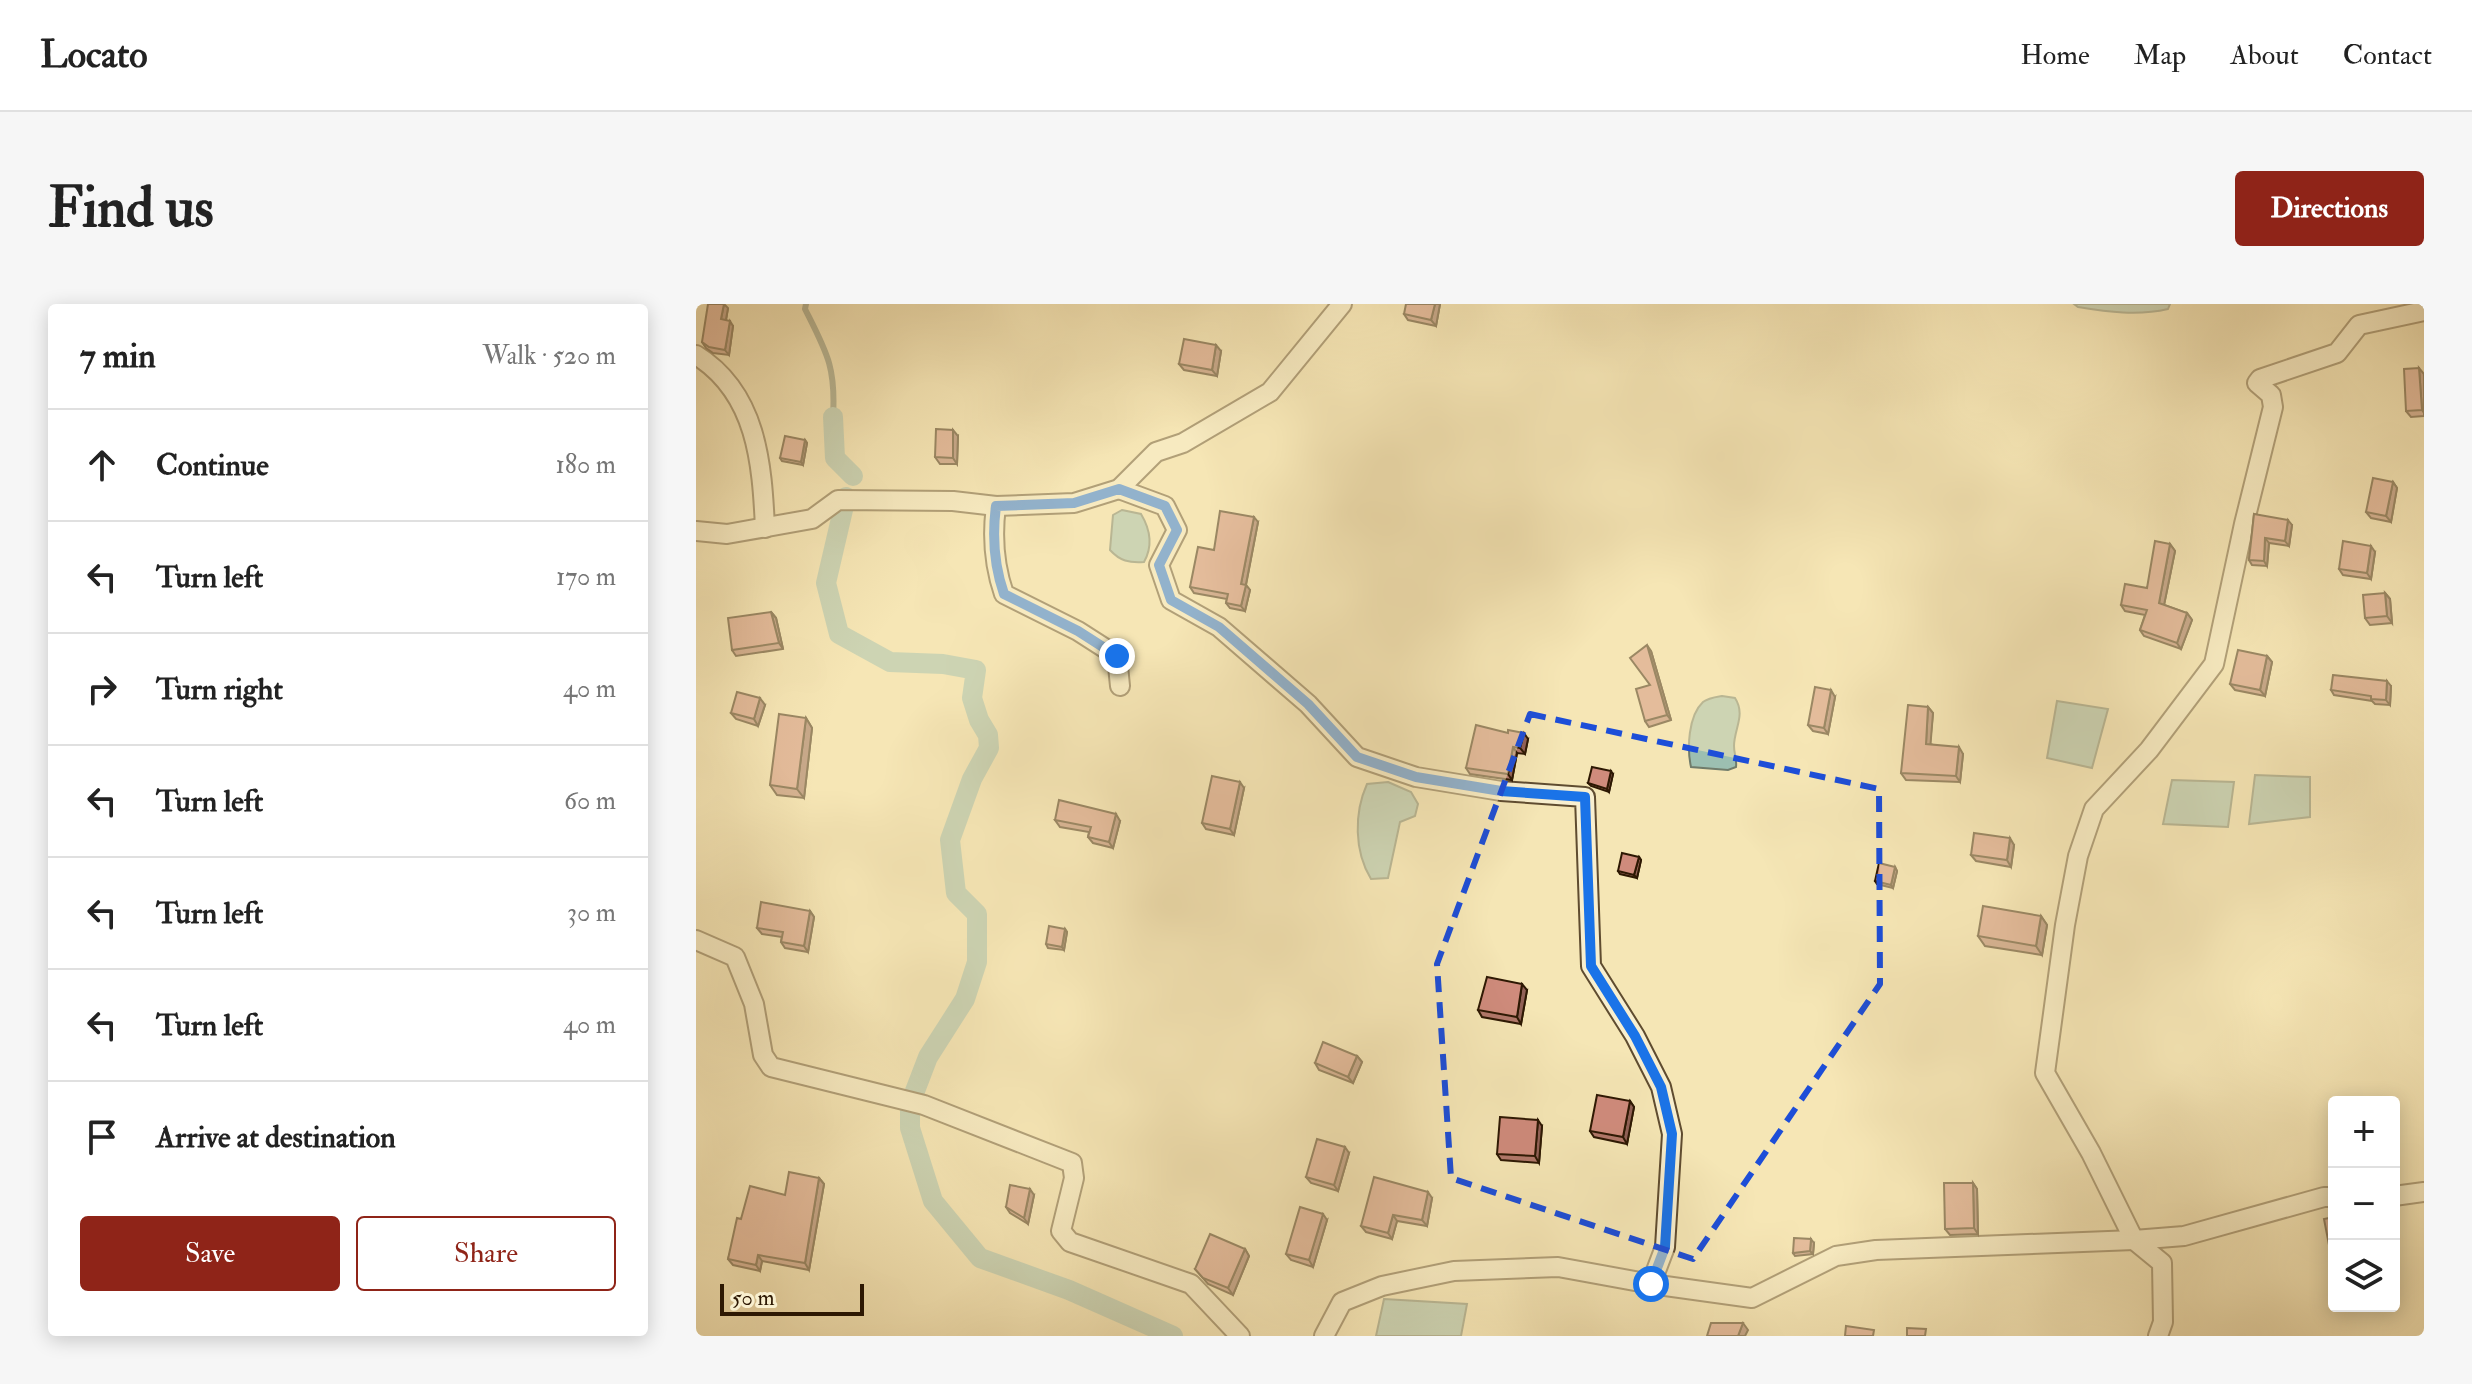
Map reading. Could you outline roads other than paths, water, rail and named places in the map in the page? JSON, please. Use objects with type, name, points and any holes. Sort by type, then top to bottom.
[{"type":"street","points":[[696,531],[727,534],[812,519],[838,500],[953,501],[996,506],[1074,503],[1119,489],[1156,452],[1183,443],[1270,392],[1342,304]]},
{"type":"street","points":[[2158,1336],[2163,1322],[2162,1263],[2134,1240],[2091,1153],[2045,1073],[2065,925],[2078,856],[2094,809],[2149,750],[2214,664],[2273,407],[2271,395],[2257,383],[2288,368],[2337,353],[2359,325],[2424,311]]},
{"type":"street","points":[[696,355],[713,366],[736,392],[750,421],[762,474],[765,528]]},
{"type":"street","points":[[1119,489],[1165,506],[1177,530],[1159,565],[1171,600],[1219,627],[1308,704],[1357,757],[1416,777],[1501,791],[1585,797],[1591,966],[1635,1036],[1661,1087],[1672,1134],[1665,1247],[1651,1284]]},
{"type":"street","points":[[996,506],[993,527],[997,574],[1004,594],[1078,631],[1117,656],[1120,686]]},
{"type":"street","points":[[696,940],[735,957],[754,1004],[763,1055],[771,1067],[924,1105],[1072,1163],[1074,1178],[1061,1231],[1070,1242],[1191,1284],[1240,1336]]},
{"type":"street","points":[[2400,1195],[2424,1192]]},
{"type":"street","points":[[1324,1336],[1342,1302],[1382,1286],[1454,1271],[1558,1267],[1752,1298],[1836,1256],[1891,1249],[2184,1236],[2328,1197]]},
{"type":"waterway","points":[[806,304],[805,309],[831,372],[833,417]]},
{"type":"waterway","points":[[833,417],[835,458],[853,476]]},
{"type":"waterway","points":[[846,497],[826,583],[839,634],[890,662],[943,664],[976,670],[972,698],[988,735],[989,748],[972,779],[950,840],[956,893],[977,914],[977,962],[965,999],[928,1057],[910,1104],[910,1128],[933,1201],[980,1258],[1069,1290],[1173,1336]]}]
